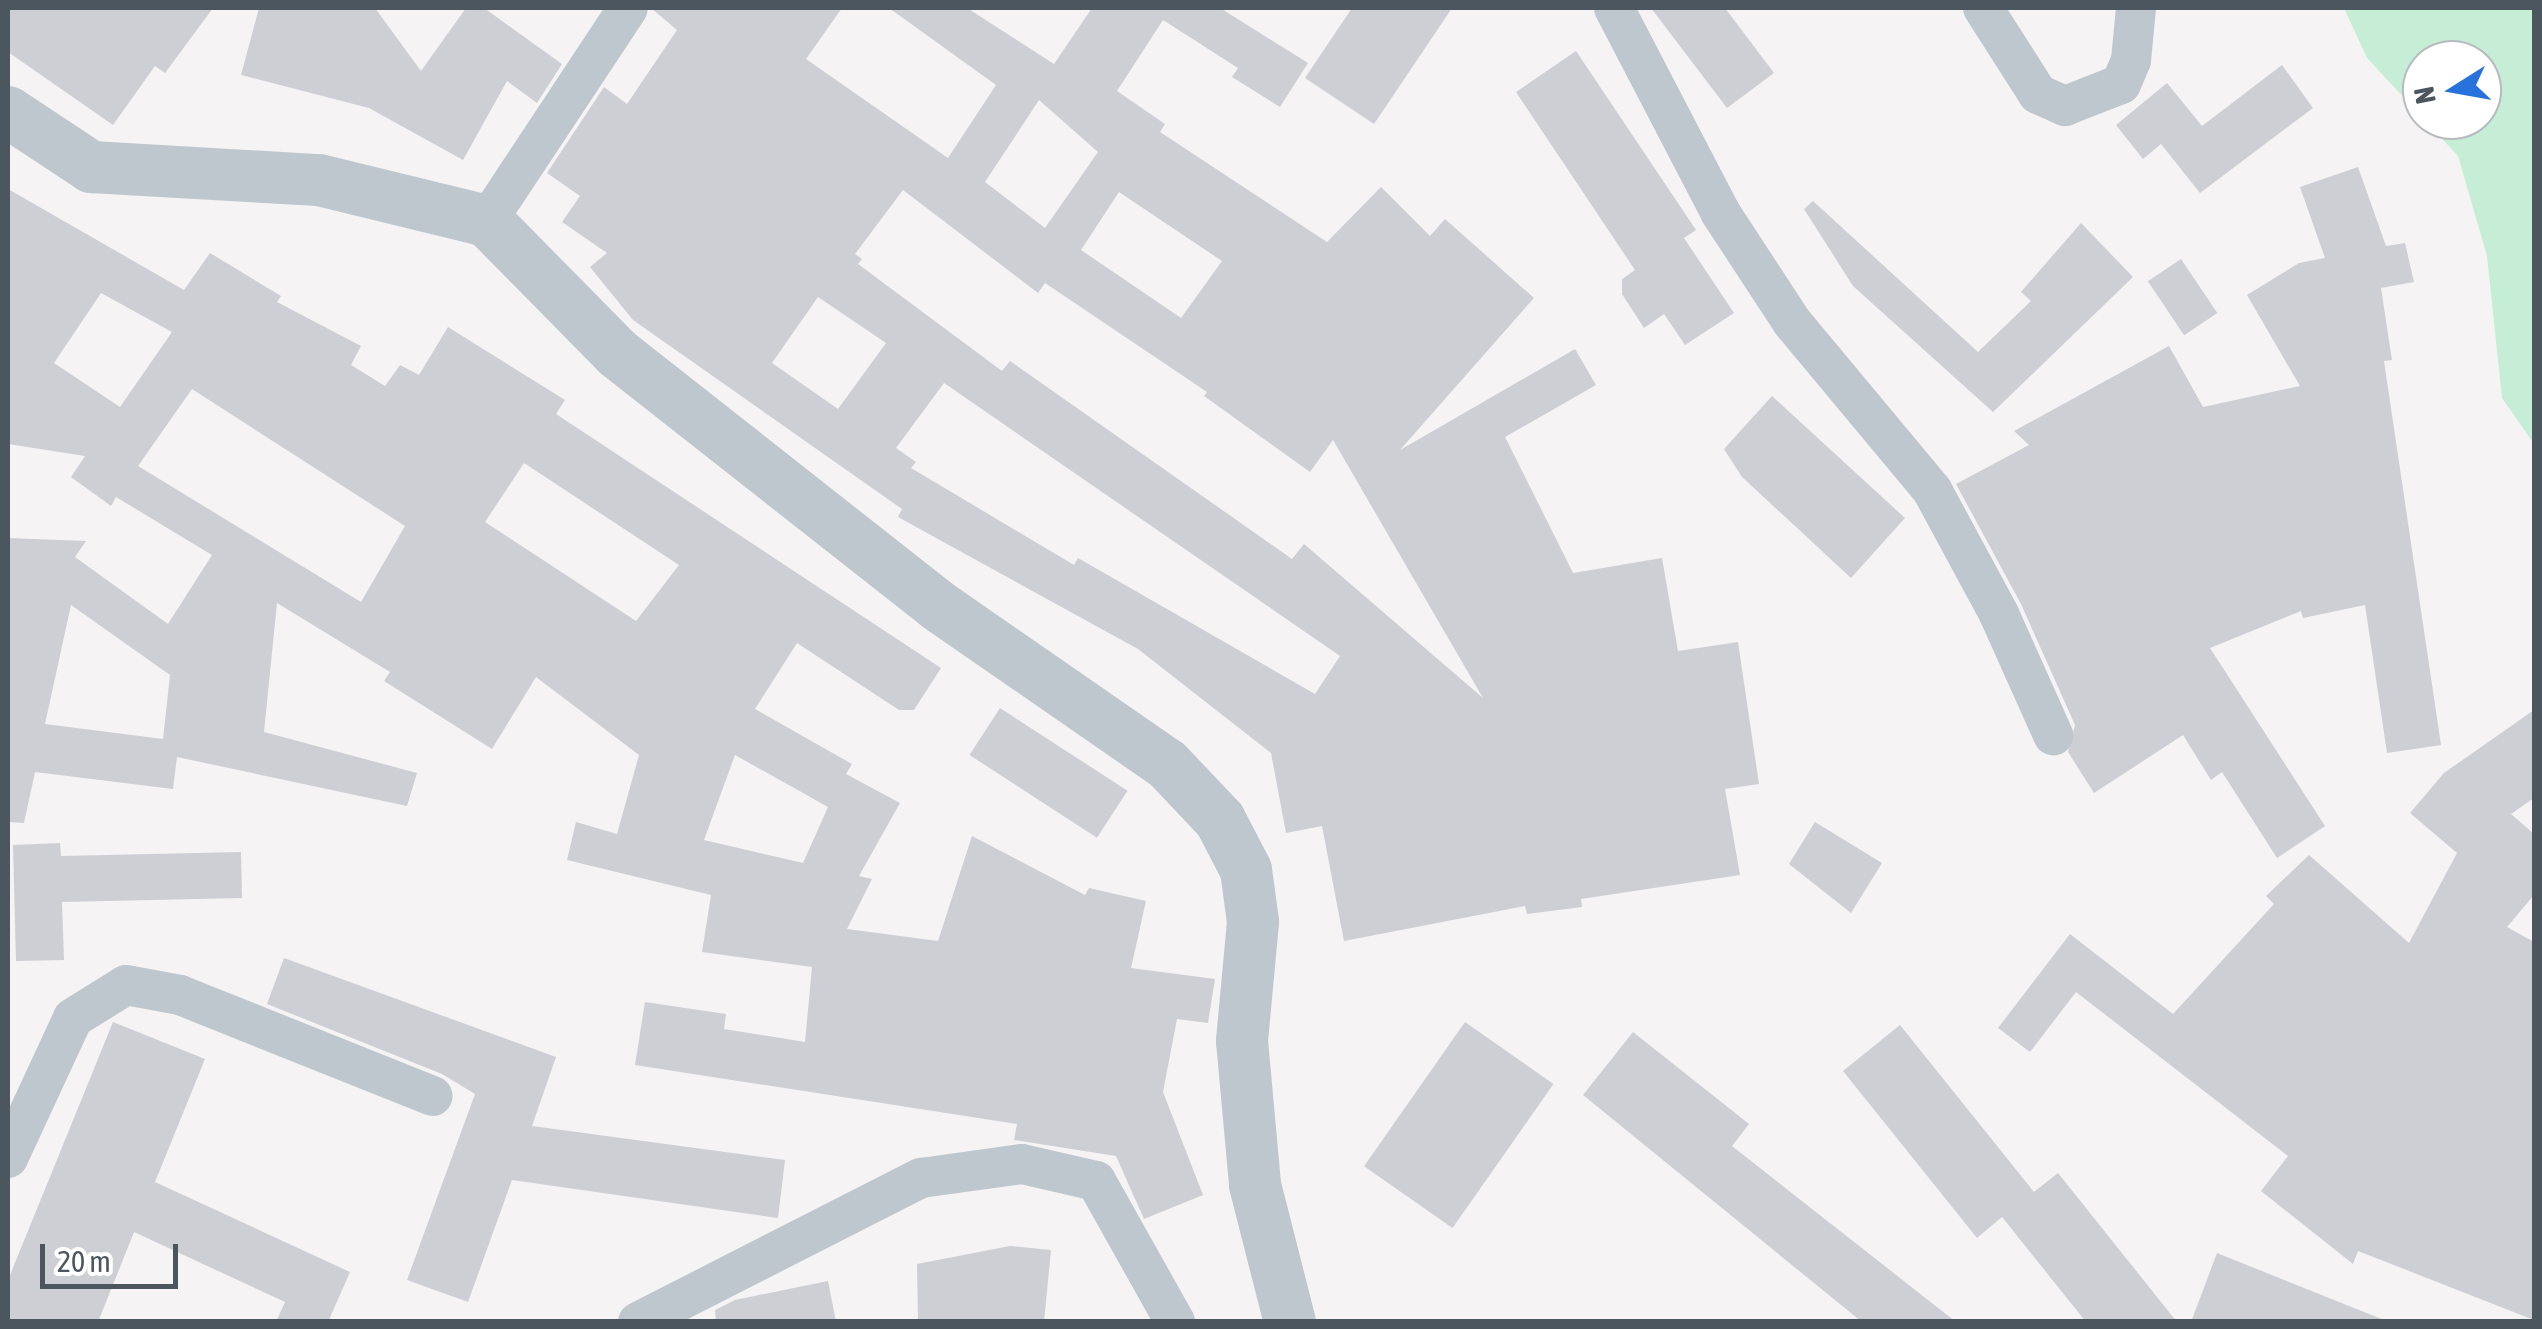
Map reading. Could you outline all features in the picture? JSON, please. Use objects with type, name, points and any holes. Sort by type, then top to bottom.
[{"type":"street","points":[[487,221],[628,8]]},
{"type":"street","points":[[1614,8],[1720,212],[1772,290],[1932,490],[2000,614],[2053,735]]},
{"type":"street","points":[[1984,8],[2038,94],[2065,106],[2121,84],[2131,60],[2136,8]]},
{"type":"street","points":[[8,112],[91,168],[320,180],[487,221],[617,353],[937,605],[1167,764],[1220,820],[1248,887],[1253,922],[1242,1041],[1255,1185],[1290,1322]]},
{"type":"street","points":[[8,1158],[73,1018],[126,985],[180,995],[433,1096]]},
{"type":"street","points":[[639,1321],[921,1178],[1022,1164],[1096,1180],[1175,1322]]},
{"type":"green space","points":[[2344,8],[2534,8],[2534,444],[2502,398],[2487,256],[2458,156],[2443,140],[2502,140],[2502,40],[2402,40],[2402,96],[2367,58]]},
{"type":"building","points":[[8,8],[213,8],[165,73],[155,66],[113,125],[8,52]]},
{"type":"building","points":[[259,8],[375,8],[421,71],[466,8],[484,8],[562,64],[537,103],[507,81],[463,160],[369,108],[241,75]]},
{"type":"building","points":[[651,8],[842,8],[806,59],[948,158],[996,85],[889,8],[967,8],[1054,64],[1092,8],[1220,8],[1308,63],[1280,107],[1232,77],[1238,68],[1163,20],[1117,91],[1165,124],[1160,132],[1327,242],[1381,187],[1430,236],[1445,219],[1534,298],[1400,450],[1575,349],[1596,385],[1505,437],[1573,573],[1662,558],[1678,651],[1738,642],[1759,784],[1725,789],[1740,875],[1581,899],[1582,907],[1527,914],[1525,906],[1344,941],[1322,826],[1286,833],[1271,753],[1138,649],[898,517],[902,509],[633,320],[590,267],[607,253],[562,222],[580,196],[547,173],[604,87],[627,104],[677,30]],"holes":[[[1039,100],[1098,152],[1045,228],[985,182]],[[903,190],[1038,293],[1045,283],[1207,392],[1204,396],[1310,472],[1333,440],[1483,698],[1304,544],[1292,559],[1010,361],[1002,371],[858,264],[862,259],[855,254]],[[1119,192],[1222,261],[1181,318],[1081,250]],[[818,297],[886,343],[838,409],[772,363]],[[944,383],[1340,656],[1315,694],[1078,558],[1074,565],[911,468],[916,462],[896,448]]]},
{"type":"building","points":[[1352,8],[1452,8],[1374,124],[1305,78]]},
{"type":"building","points":[[1651,8],[1725,8],[1774,73],[1727,108]]},
{"type":"building","points":[[1576,51],[1696,230],[1684,238],[1734,313],[1685,345],[1664,314],[1644,328],[1622,294],[1622,279],[1635,270],[1516,92]]},
{"type":"building","points":[[2282,65],[2313,108],[2200,193],[2161,144],[2143,159],[2116,125],[2167,83],[2202,126]]},
{"type":"building","points":[[2358,167],[2386,246],[2405,243],[2414,282],[2381,288],[2392,360],[2384,361],[2441,745],[2387,753],[2365,605],[2303,618],[2301,611],[2210,648],[2325,826],[2277,858],[2222,772],[2211,780],[2183,735],[2094,793],[2068,752],[2075,725],[2021,604],[1956,484],[2029,445],[2014,431],[2169,346],[2203,407],[2300,386],[2247,295],[2299,263],[2325,258],[2300,187]]},
{"type":"building","points":[[8,189],[184,290],[210,253],[281,296],[277,302],[361,346],[351,365],[385,386],[400,365],[419,375],[448,327],[565,400],[556,414],[941,668],[914,710],[899,710],[797,643],[755,709],[852,764],[846,774],[900,803],[859,876],[872,879],[847,929],[938,941],[972,836],[1085,895],[1089,888],[1146,901],[1131,968],[1215,979],[1208,1023],[1177,1019],[1163,1092],[1203,1195],[1144,1219],[1116,1156],[1014,1140],[1017,1124],[635,1065],[645,1002],[726,1014],[724,1029],[805,1042],[812,967],[702,952],[711,895],[567,860],[576,822],[617,834],[639,755],[536,677],[492,749],[384,681],[390,672],[277,603],[264,732],[417,773],[407,806],[177,757],[173,789],[35,772],[24,823],[8,822],[8,538],[86,541],[75,557],[168,624],[212,555],[116,497],[111,506],[71,477],[85,456],[8,444]],"holes":[[[101,293],[172,332],[120,407],[54,363]],[[192,389],[405,526],[361,602],[138,466]],[[524,463],[679,565],[636,621],[485,522]],[[71,605],[170,675],[163,739],[45,724]],[[735,755],[828,807],[803,863],[704,840]]]},
{"type":"building","points":[[1813,201],[1978,352],[2031,301],[2021,292],[2081,223],[2133,277],[1993,412],[1853,286],[1804,209]]},
{"type":"building","points":[[2181,259],[2217,313],[2184,335],[2148,281]]},
{"type":"building","points":[[1772,396],[1905,518],[1851,578],[1742,477],[1724,449]]},
{"type":"building","points":[[1000,708],[1127,791],[1097,838],[970,755]]},
{"type":"building","points":[[2534,710],[2534,798],[2511,814],[2534,834],[2534,895],[2507,927],[2534,942],[2534,1320],[2358,1251],[2353,1264],[2261,1191],[2288,1156],[2076,992],[2030,1052],[1998,1028],[2070,934],[2173,1014],[2274,904],[2266,896],[2309,855],[2409,943],[2457,853],[2410,813],[2444,773]]},
{"type":"building","points":[[1815,822],[1882,863],[1851,913],[1789,864]]},
{"type":"building","points":[[60,843],[61,856],[241,852],[242,898],[62,902],[64,960],[16,961],[13,845]]},
{"type":"building","points":[[284,958],[556,1057],[532,1126],[785,1160],[778,1218],[512,1180],[468,1302],[407,1280],[475,1094],[442,1074],[267,1004]]},
{"type":"building","points":[[113,1022],[205,1059],[155,1182],[350,1272],[328,1322],[276,1322],[285,1302],[134,1232],[98,1322],[8,1322],[8,1280]]},
{"type":"building","points":[[1465,1022],[1553,1084],[1453,1228],[1364,1166]]},
{"type":"building","points":[[1900,1025],[2034,1192],[2058,1173],[2177,1322],[2086,1322],[2002,1217],[1977,1238],[1843,1071]]},
{"type":"building","points":[[1633,1032],[1749,1124],[1732,1146],[1956,1322],[1862,1322],[1583,1095]]},
{"type":"building","points":[[1010,1246],[1051,1250],[1044,1322],[918,1322],[917,1264]]},
{"type":"building","points":[[2217,1253],[2384,1320],[2384,1322],[2191,1322]]},
{"type":"building","points":[[828,1281],[836,1322],[716,1322],[715,1310],[735,1300]]}]
